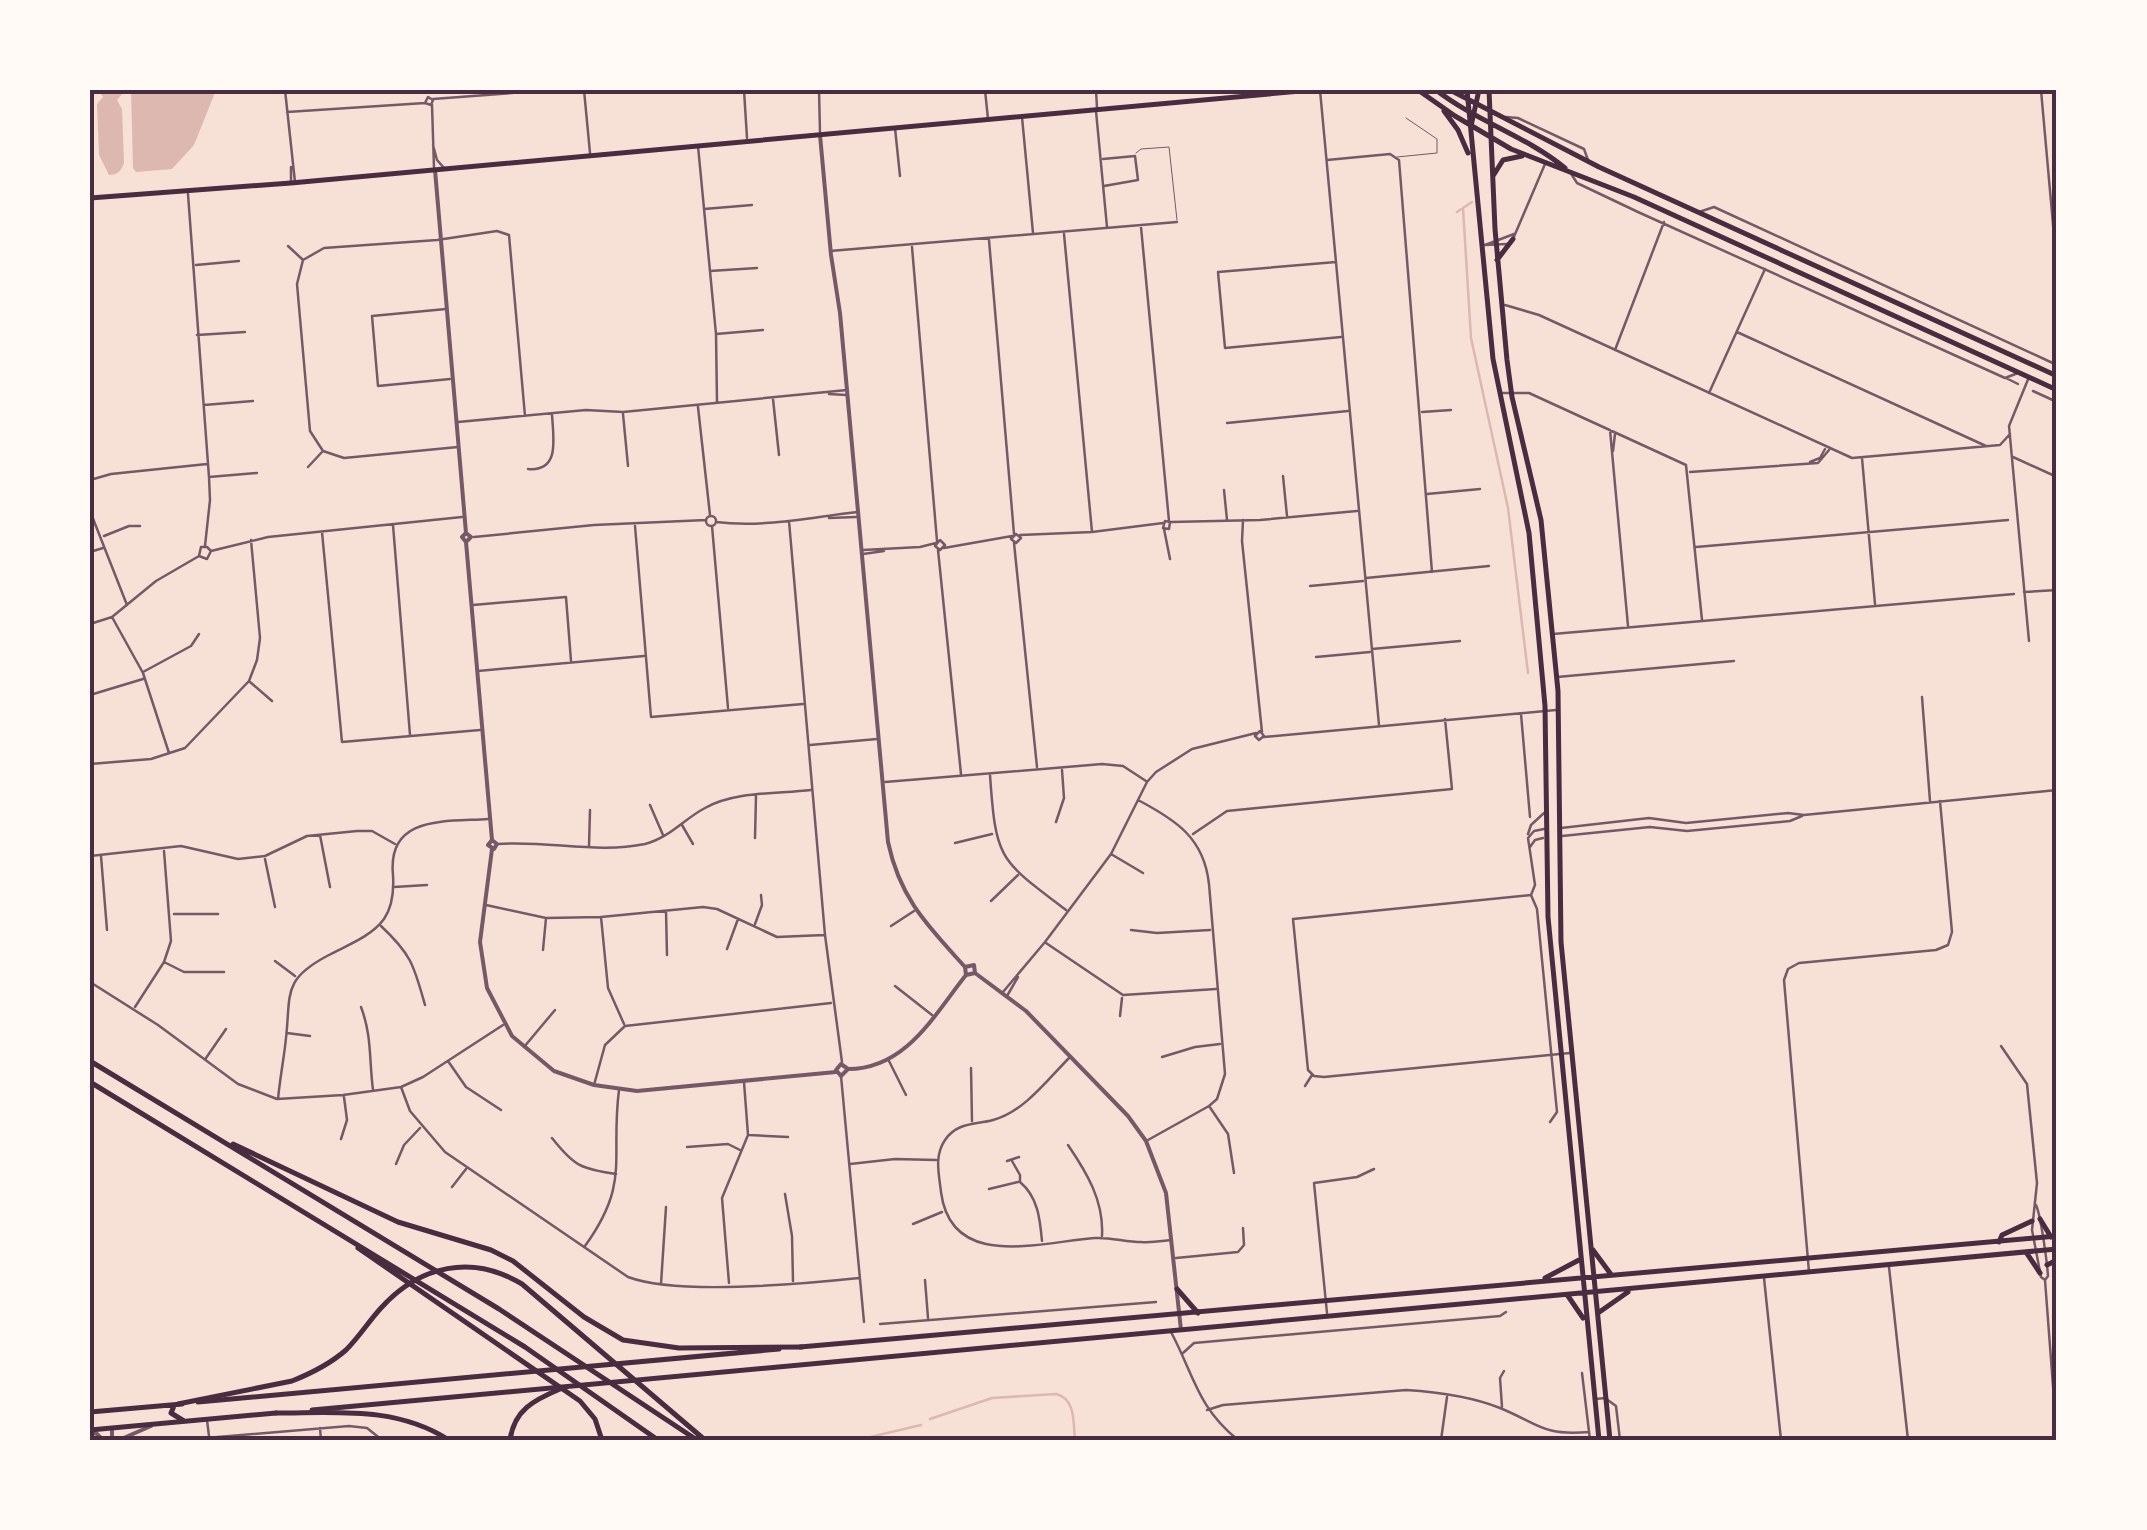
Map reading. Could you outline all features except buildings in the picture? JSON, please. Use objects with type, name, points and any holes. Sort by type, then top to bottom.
[{"type":"main road","points":[[90,198],[1022,118],[1229,94],[1316,90]]},
{"type":"main road","points":[[1418,90],[1469,128],[1525,155],[1670,214],[2057,390]]},
{"type":"main road","points":[[1436,90],[1470,115],[1539,150],[1568,170]]},
{"type":"main road","points":[[1450,90],[1588,162],[2057,376]]},
{"type":"main road","points":[[1467,90],[1498,394],[1527,522],[1545,710],[1548,917],[1599,1440]]},
{"type":"main road","points":[[1470,115],[1480,90]]},
{"type":"main road","points":[[1490,90],[1496,242],[1511,392],[1537,496],[1557,677],[1559,921],[1610,1440]]},
{"type":"main road","points":[[1441,107],[1459,132],[1474,165]]},
{"type":"main road","points":[[1492,179],[1503,160],[1525,155]]},
{"type":"main road","points":[[1670,214],[1675,202]]},
{"type":"main road","points":[[1498,260],[1514,235]]},
{"type":"main road","points":[[2020,372],[2025,362]]},
{"type":"main road","points":[[1545,829],[1560,828]]},
{"type":"main road","points":[[1545,838],[1560,836]]},
{"type":"main road","points":[[90,1061],[498,1308],[697,1440]]},
{"type":"main road","points":[[90,1082],[525,1347],[658,1440]]},
{"type":"main road","points":[[208,1132],[398,1222],[491,1250],[514,1261],[584,1318],[635,1344],[679,1348],[802,1347]]},
{"type":"main road","points":[[1999,1242],[2002,1235],[2036,1220],[2054,1236]]},
{"type":"main road","points":[[322,1223],[580,1402],[595,1418],[602,1440]]},
{"type":"main road","points":[[90,1412],[2054,1236]]},
{"type":"main road","points":[[1592,1247],[1610,1274]]},
{"type":"main road","points":[[90,1431],[547,1392],[2057,1249]]},
{"type":"main road","points":[[2026,1252],[2040,1273]]},
{"type":"main road","points":[[1538,1281],[1580,1260]]},
{"type":"main road","points":[[2047,1265],[2057,1260]]},
{"type":"main road","points":[[187,1422],[171,1413],[171,1409],[178,1404],[308,1375],[350,1346],[393,1296],[426,1274],[467,1266],[500,1272],[522,1284],[705,1440]]},
{"type":"main road","points":[[1177,1289],[1198,1313]]},
{"type":"main road","points":[[1598,1313],[1630,1290]]},
{"type":"main road","points":[[1568,1296],[1585,1320]]},
{"type":"main road","points":[[1039,1328],[1040,1343]]},
{"type":"main road","points":[[510,1440],[520,1413],[547,1392]]},
{"type":"main road","points":[[110,1410],[112,1428]]},
{"type":"main road","points":[[276,1414],[387,1414],[422,1425],[449,1440]]},
{"type":"street","points":[[285,90],[293,183]]},
{"type":"street","points":[[428,90],[481,730],[494,844],[480,942],[483,975],[504,1024],[524,1048],[554,1071],[619,1090],[839,1074],[889,1060],[913,1043],[966,975],[976,974]]},
{"type":"street","points":[[287,114],[552,90]]},
{"type":"street","points":[[584,90],[590,155]]},
{"type":"street","points":[[744,90],[748,141]]},
{"type":"street","points":[[819,90],[831,253],[890,851],[899,880],[915,910],[965,967],[966,975]]},
{"type":"street","points":[[985,90],[988,120]]},
{"type":"street","points":[[1096,90],[1107,228]]},
{"type":"street","points":[[1316,90],[1336,262],[1378,725]]},
{"type":"street","points":[[2042,90],[2057,269]]},
{"type":"street","points":[[1022,118],[1033,235]]},
{"type":"street","points":[[822,120],[829,134]]},
{"type":"street","points":[[895,128],[900,176]]},
{"type":"street","points":[[433,144],[437,160],[445,169]]},
{"type":"street","points":[[698,146],[716,334],[717,403]]},
{"type":"street","points":[[1326,160],[1390,154],[1397,157],[1432,572]]},
{"type":"street","points":[[1101,159],[1135,156],[1136,183],[1103,187]]},
{"type":"street","points":[[1484,246],[1506,244],[1514,235],[1546,162]]},
{"type":"street","points":[[1568,170],[1576,182],[2018,384]]},
{"type":"street","points":[[188,191],[210,477],[205,546]]},
{"type":"street","points":[[704,209],[752,205]]},
{"type":"street","points":[[1698,212],[1714,207],[2057,364]]},
{"type":"street","points":[[831,253],[1177,222]]},
{"type":"street","points":[[1615,351],[1664,222]]},
{"type":"street","points":[[1140,225],[1170,559]]},
{"type":"street","points":[[458,447],[344,458],[323,451],[310,431],[297,284],[303,260],[324,248],[496,231],[509,234],[525,416]]},
{"type":"street","points":[[1064,232],[1092,532]]},
{"type":"street","points":[[988,239],[1037,769]]},
{"type":"street","points":[[1780,250],[1785,240]]},
{"type":"street","points":[[288,246],[303,260]]},
{"type":"street","points":[[912,246],[961,776]]},
{"type":"street","points":[[194,265],[240,261]]},
{"type":"street","points":[[1826,271],[1831,261]]},
{"type":"street","points":[[1336,262],[1218,272],[1225,348],[1342,337]]},
{"type":"street","points":[[710,271],[757,268]]},
{"type":"street","points":[[1708,394],[1765,268]]},
{"type":"street","points":[[1502,305],[1523,308],[1852,458],[1990,446],[2002,444],[2010,434]]},
{"type":"street","points":[[1923,315],[1926,305]]},
{"type":"street","points":[[447,309],[372,316],[378,386],[452,379]]},
{"type":"street","points":[[716,334],[763,330]]},
{"type":"street","points":[[197,335],[245,332]]},
{"type":"street","points":[[1737,332],[1990,446]]},
{"type":"street","points":[[2025,362],[2029,352]]},
{"type":"street","points":[[2005,378],[2020,372]]},
{"type":"street","points":[[2029,377],[2010,421],[2029,641]]},
{"type":"street","points":[[2043,383],[2048,398]]},
{"type":"street","points":[[2033,391],[2057,402]]},
{"type":"street","points":[[456,422],[847,392]]},
{"type":"street","points":[[1498,394],[1529,393],[1682,463],[1689,474],[1702,621]]},
{"type":"street","points":[[773,399],[779,455]]},
{"type":"street","points":[[204,405],[252,402]]},
{"type":"street","points":[[698,406],[710,515],[716,522],[789,521],[858,514]]},
{"type":"street","points":[[1421,412],[1451,410]]},
{"type":"street","points":[[1226,423],[1349,411]]},
{"type":"street","points":[[623,412],[628,466]]},
{"type":"street","points":[[528,469],[540,470],[550,463],[555,452],[552,414]]},
{"type":"street","points":[[1610,430],[1628,628]]},
{"type":"street","points":[[1613,452],[1615,432]]},
{"type":"street","points":[[1960,449],[1963,434]]},
{"type":"street","points":[[1689,474],[1808,463],[1820,458],[1828,448]]},
{"type":"street","points":[[308,467],[323,451]]},
{"type":"street","points":[[2012,456],[2057,477]]},
{"type":"street","points":[[1862,458],[1876,606]]},
{"type":"street","points":[[90,480],[208,463]]},
{"type":"street","points":[[210,477],[257,472]]},
{"type":"street","points":[[1283,476],[1287,517]]},
{"type":"street","points":[[1426,494],[1480,489]]},
{"type":"street","points":[[1224,490],[1228,521]]},
{"type":"street","points":[[862,552],[920,547],[940,541],[960,543],[1358,511]]},
{"type":"street","points":[[90,512],[127,607]]},
{"type":"street","points":[[468,537],[706,520],[710,515]]},
{"type":"street","points":[[199,556],[207,559],[211,551],[251,540],[464,517]]},
{"type":"street","points":[[706,520],[712,526],[728,710]]},
{"type":"street","points":[[1243,520],[1260,734]]},
{"type":"street","points":[[1695,547],[2008,520]]},
{"type":"street","points":[[789,521],[832,1003],[842,1064],[848,1069]]},
{"type":"street","points":[[1237,521],[1242,541]]},
{"type":"street","points":[[712,526],[716,522]]},
{"type":"street","points":[[393,525],[410,736]]},
{"type":"street","points":[[102,537],[140,526]]},
{"type":"street","points":[[634,526],[651,717],[804,704]]},
{"type":"street","points":[[322,532],[342,742],[481,730]]},
{"type":"street","points":[[90,764],[151,759],[185,748],[249,681],[258,660],[260,638],[251,540]]},
{"type":"street","points":[[940,541],[940,549]]},
{"type":"street","points":[[920,547],[940,549],[960,543]]},
{"type":"street","points":[[205,546],[211,551]]},
{"type":"street","points":[[199,556],[205,546]]},
{"type":"street","points":[[90,552],[105,548]]},
{"type":"street","points":[[90,624],[127,607],[156,581],[199,556]]},
{"type":"street","points":[[1310,586],[1489,566]]},
{"type":"street","points":[[2024,592],[2057,590]]},
{"type":"street","points":[[1553,634],[2014,594]]},
{"type":"street","points":[[471,606],[566,597],[571,662]]},
{"type":"street","points":[[112,616],[142,673],[169,754]]},
{"type":"street","points":[[142,673],[191,646],[199,634]]},
{"type":"street","points":[[1316,657],[1460,641]]},
{"type":"street","points":[[476,671],[645,656]]},
{"type":"street","points":[[1557,677],[1734,661]]},
{"type":"street","points":[[90,694],[144,679]]},
{"type":"street","points":[[249,681],[272,701]]},
{"type":"street","points":[[1922,696],[1930,802]]},
{"type":"street","points":[[1005,994],[1112,854],[1147,782],[1192,748],[1260,734],[1559,710]]},
{"type":"street","points":[[1521,712],[1530,816]]},
{"type":"street","points":[[1192,835],[1227,811],[1452,789],[1446,719]]},
{"type":"street","points":[[808,745],[878,738]]},
{"type":"street","points":[[882,782],[1115,764],[1132,770],[1147,782]]},
{"type":"street","points":[[1056,822],[1064,798],[1062,767]]},
{"type":"street","points":[[990,773],[994,834],[1005,858],[1018,874],[1068,911]]},
{"type":"street","points":[[494,844],[529,842],[589,848],[642,844],[663,836],[724,799],[813,790]]},
{"type":"street","points":[[1560,828],[1649,818],[1686,823],[1804,815],[2057,790]]},
{"type":"street","points":[[755,838],[756,796]]},
{"type":"street","points":[[1138,800],[1173,818],[1192,835],[1207,871],[1223,1086],[1209,1106],[1146,1141]]},
{"type":"street","points":[[1809,1273],[1784,980],[1794,965],[1936,950],[1948,945],[1952,932],[1940,801]]},
{"type":"street","points":[[650,804],[663,836]]},
{"type":"street","points":[[589,848],[590,810]]},
{"type":"street","points":[[1545,813],[1531,826],[1528,836],[1556,1112],[1550,1122]]},
{"type":"street","points":[[1560,836],[1650,828],[1687,831],[1790,821],[1804,815]]},
{"type":"street","points":[[1757,816],[1758,824]]},
{"type":"street","points":[[278,1099],[286,1003],[296,977],[380,924],[391,906],[392,862],[397,844],[416,827],[489,818]]},
{"type":"street","points":[[1720,820],[1721,828]]},
{"type":"street","points":[[1686,823],[1687,831]]},
{"type":"street","points":[[1596,824],[1597,833]]},
{"type":"street","points":[[682,825],[693,844]]},
{"type":"street","points":[[1528,836],[1545,829]]},
{"type":"street","points":[[90,856],[181,846],[222,858],[265,856],[294,841],[320,834],[372,832],[397,844]]},
{"type":"street","points":[[320,834],[330,888]]},
{"type":"street","points":[[954,843],[994,834]]},
{"type":"street","points":[[1530,848],[1535,840],[1545,838]]},
{"type":"street","points":[[134,1008],[164,962],[171,941],[164,848]]},
{"type":"street","points":[[1112,854],[1144,873]]},
{"type":"street","points":[[101,855],[106,930]]},
{"type":"street","points":[[265,856],[275,907]]},
{"type":"street","points":[[991,901],[1018,874]]},
{"type":"street","points":[[394,887],[426,885]]},
{"type":"street","points":[[1531,895],[1292,920],[1307,1068],[1312,1075],[1324,1077],[1572,1053]]},
{"type":"street","points":[[754,926],[761,896]]},
{"type":"street","points":[[486,905],[546,918],[703,907],[716,909],[777,937],[825,935]]},
{"type":"street","points":[[892,926],[915,910]]},
{"type":"street","points":[[666,911],[667,955]]},
{"type":"street","points":[[171,914],[218,914]]},
{"type":"street","points":[[600,917],[608,988],[625,1026]]},
{"type":"street","points":[[543,950],[546,918]]},
{"type":"street","points":[[727,948],[738,919]]},
{"type":"street","points":[[380,924],[405,948],[425,1006]]},
{"type":"street","points":[[1132,930],[1212,930]]},
{"type":"street","points":[[1045,942],[1122,995],[1218,989]]},
{"type":"street","points":[[275,961],[296,977]]},
{"type":"street","points":[[164,962],[184,972],[224,972]]},
{"type":"street","points":[[965,967],[972,964],[976,974],[1005,994],[1071,1056],[1128,1116],[1146,1141],[1166,1193],[1181,1330]]},
{"type":"street","points":[[90,982],[134,1008],[238,1084],[278,1099],[401,1087],[504,1024]]},
{"type":"street","points":[[895,986],[933,1016]]},
{"type":"street","points":[[1120,1016],[1122,995]]},
{"type":"street","points":[[594,1085],[605,1045],[625,1026],[832,1003]]},
{"type":"street","points":[[362,1007],[372,1035],[373,1092]]},
{"type":"street","points":[[524,1048],[555,1010]]},
{"type":"street","points":[[1788,1026],[1795,1026]]},
{"type":"street","points":[[205,1059],[226,1029]]},
{"type":"street","points":[[286,1033],[310,1036]]},
{"type":"street","points":[[1162,1057],[1222,1044]]},
{"type":"street","points":[[2001,1046],[2027,1084],[2036,1162],[2037,1238],[2048,1276],[2044,1280]]},
{"type":"street","points":[[1071,1056],[1020,1106],[991,1120],[957,1128],[944,1141],[937,1160],[944,1212],[960,1233],[978,1244],[997,1248],[1102,1237],[1142,1242],[1173,1240]]},
{"type":"street","points":[[889,1060],[906,1095]]},
{"type":"street","points":[[448,1061],[466,1087],[501,1110]]},
{"type":"street","points":[[842,1064],[837,1066],[864,1322]]},
{"type":"street","points":[[971,1068],[972,1122]]},
{"type":"street","points":[[1305,1086],[1312,1075]]},
{"type":"street","points":[[729,1285],[722,1198],[748,1135],[744,1081]]},
{"type":"street","points":[[401,1087],[410,1111],[446,1152],[628,1277],[660,1285],[859,1278]]},
{"type":"street","points":[[584,1247],[603,1220],[618,1174],[619,1090]]},
{"type":"street","points":[[341,1139],[346,1120],[343,1095]]},
{"type":"street","points":[[1209,1106],[1228,1134],[1234,1174]]},
{"type":"street","points":[[396,1164],[404,1145],[421,1126]]},
{"type":"street","points":[[748,1135],[788,1137]]},
{"type":"street","points":[[552,1138],[574,1164],[618,1174]]},
{"type":"street","points":[[687,1147],[728,1144],[741,1150]]},
{"type":"street","points":[[1068,1145],[1090,1178],[1098,1200],[1102,1237]]},
{"type":"street","points":[[1018,1157],[1009,1161],[1020,1175],[1020,1182]]},
{"type":"street","points":[[850,1164],[937,1160]]},
{"type":"street","points":[[452,1187],[466,1167]]},
{"type":"street","points":[[1327,1317],[1314,1183],[1374,1169]]},
{"type":"street","points":[[988,1189],[1020,1182],[1026,1186],[1039,1210],[1042,1243]]},
{"type":"street","points":[[785,1194],[794,1283]]},
{"type":"street","points":[[2036,1206],[2040,1211],[2037,1238]]},
{"type":"street","points":[[660,1285],[666,1207]]},
{"type":"street","points":[[913,1224],[944,1212]]},
{"type":"street","points":[[1174,1258],[1238,1252],[1244,1245],[1243,1228]]},
{"type":"street","points":[[2042,1251],[2040,1273],[2044,1280],[2057,1438]]},
{"type":"street","points":[[1889,1266],[1908,1440]]},
{"type":"street","points":[[1764,1278],[1782,1440]]},
{"type":"street","points":[[925,1280],[928,1320]]},
{"type":"street","points":[[880,1324],[1156,1302]]},
{"type":"street","points":[[1183,1353],[1194,1343],[1506,1312]]},
{"type":"street","points":[[1170,1331],[1207,1410],[1238,1440]]},
{"type":"street","points":[[2050,1360],[2057,1363]]},
{"type":"street","points":[[2050,1366],[2057,1363]]},
{"type":"street","points":[[1502,1409],[1500,1378],[1504,1371]]},
{"type":"street","points":[[1582,1373],[1590,1440]]},
{"type":"street","points":[[1584,1382],[1592,1376]]},
{"type":"street","points":[[1207,1410],[1406,1390],[1448,1394],[1502,1409],[1547,1432],[1589,1432]]},
{"type":"street","points":[[1441,1440],[1448,1394]]},
{"type":"street","points":[[1594,1400],[1605,1398],[1616,1406],[1620,1440]]},
{"type":"street","points":[[207,1420],[209,1438]]},
{"type":"street","points":[[112,1428],[115,1440],[156,1424]]},
{"type":"street","points":[[182,1440],[356,1426],[375,1432],[382,1440]]},
{"type":"street","points":[[320,1428],[322,1440]]},
{"type":"street","points":[[90,1431],[103,1440]]},
{"type":"street","points":[[258,1433],[259,1440]]},
{"type":"lane","points":[[1397,157],[1437,152],[1437,138],[1406,118]]},
{"type":"lane","points":[[1135,156],[1141,149],[1169,147],[1177,222]]},
{"type":"shaded area","points":[[98,90],[123,93],[117,100],[122,109],[124,163],[112,175],[99,155],[97,104],[103,97]]},
{"type":"shaded area","points":[[131,90],[216,90],[194,145],[172,169],[136,172],[133,168]]},
{"type":"waterway","points":[[1457,212],[1472,202]]},
{"type":"waterway","points":[[1463,208],[1471,338],[1508,508],[1528,673]]},
{"type":"waterway","points":[[930,1419],[992,1398],[1056,1394],[1070,1406],[1075,1440]]},
{"type":"waterway","points":[[866,1438],[921,1425]]}]
